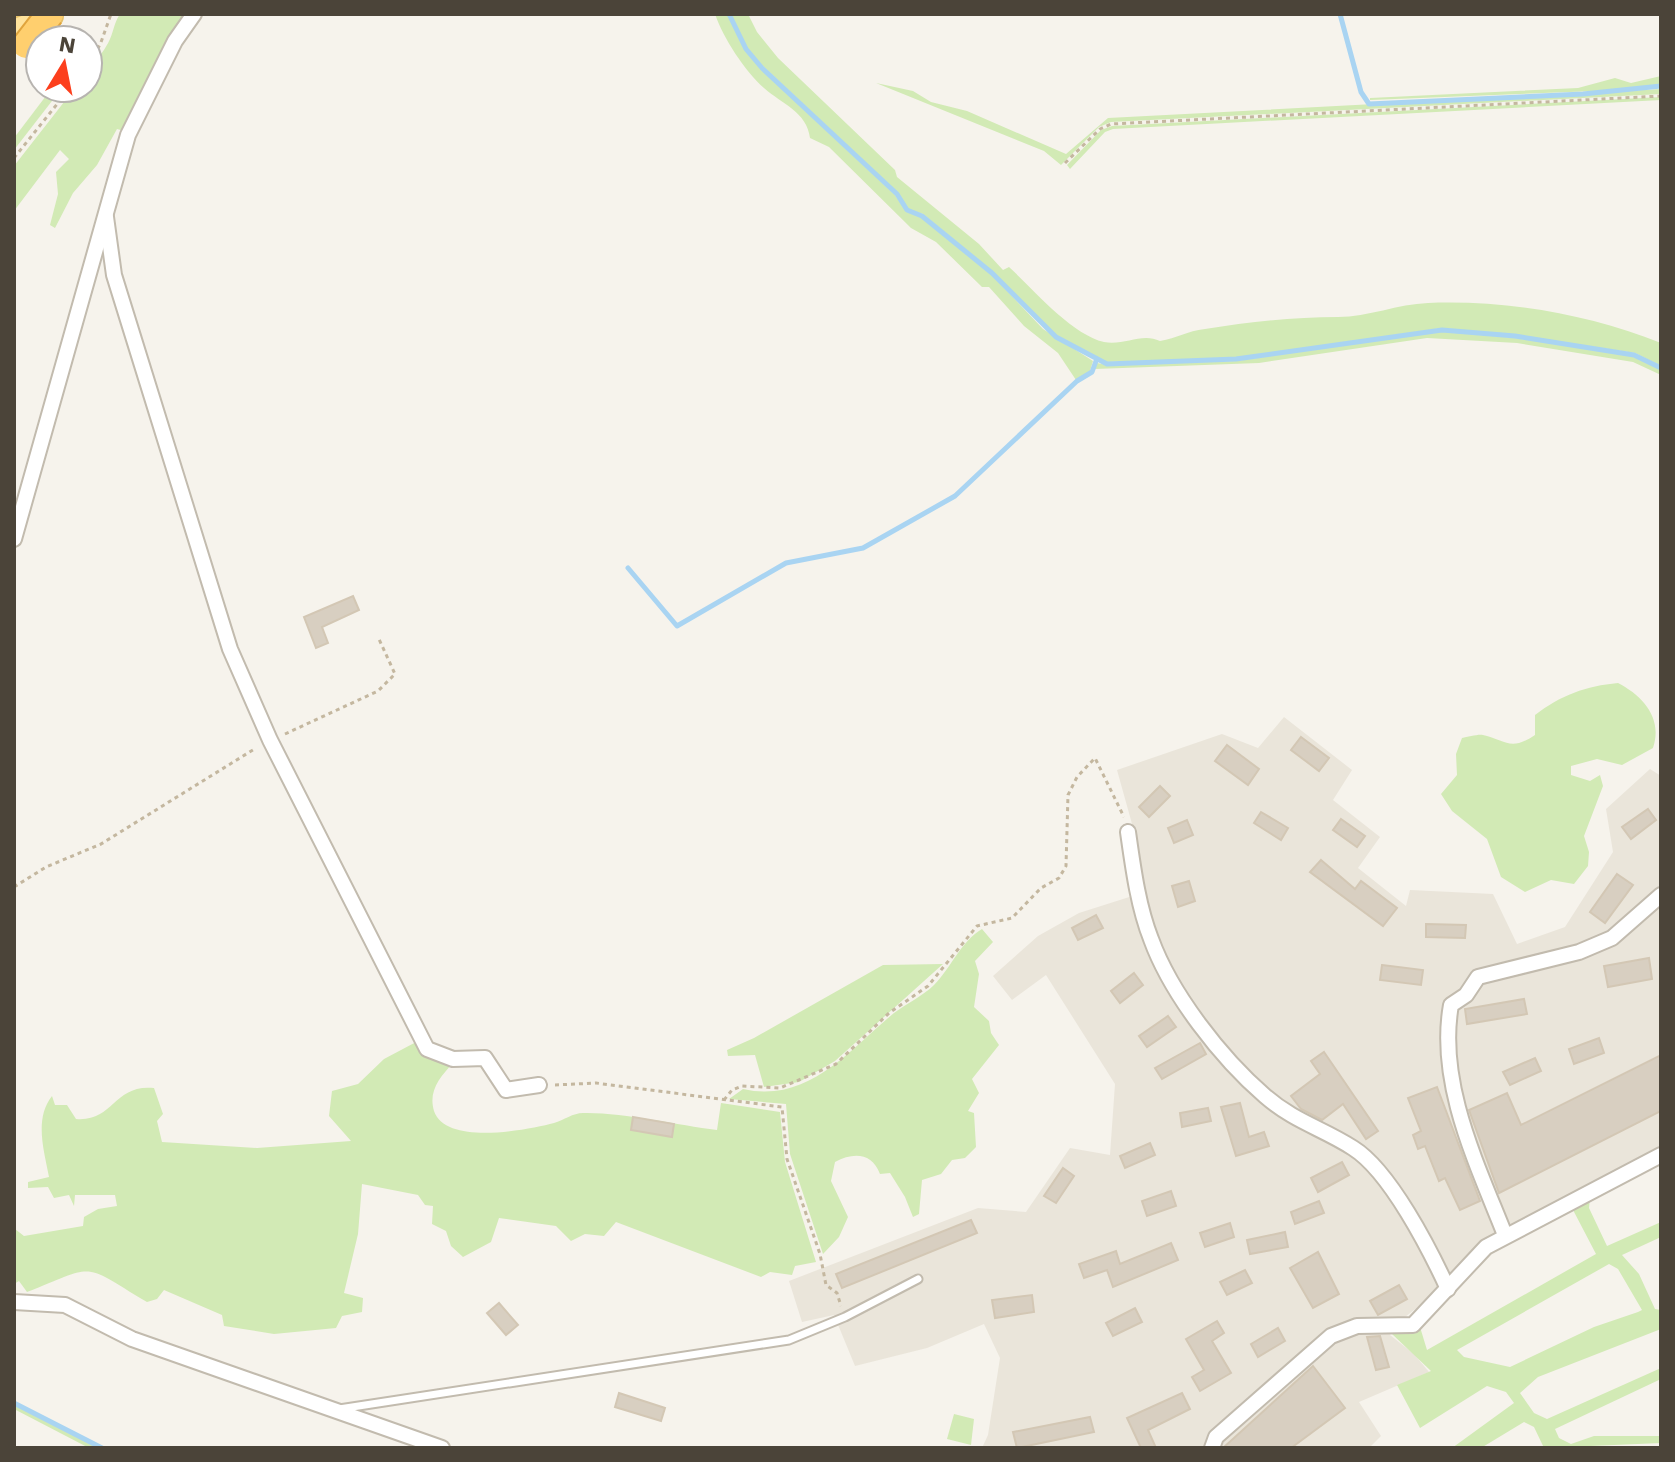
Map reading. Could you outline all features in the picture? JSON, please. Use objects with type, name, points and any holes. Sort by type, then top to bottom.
[{"type":"highway","points":[[20,38],[50,14]]},
{"type":"main road","points":[[20,38],[56,14]]},
{"type":"street","points":[[14,539],[139,109],[175,41],[194,14]]},
{"type":"street","points":[[106,217],[114,275],[204,573],[230,649],[270,740],[427,1049],[453,1059],[485,1058],[506,1090],[539,1085]]},
{"type":"street","points":[[1128,832],[1151,940],[1207,1035],[1264,1095],[1303,1125],[1356,1150],[1372,1166],[1412,1220],[1448,1289]]},
{"type":"street","points":[[1505,1235],[1448,1072],[1447,1027],[1451,1005],[1466,995],[1478,977],[1579,952],[1612,938],[1661,895]]},
{"type":"street","points":[[1212,1448],[1216,1437],[1331,1336],[1357,1326],[1413,1325],[1486,1247],[1661,1155]]},
{"type":"street","points":[[14,1302],[65,1305],[132,1339],[442,1448]]},
{"type":"lane","points":[[337,1410],[388,1399],[789,1340],[845,1317],[918,1279]]},
{"type":"path","points":[[104,34],[111,14]]},
{"type":"path","points":[[1065,163],[1100,129],[1111,124],[1661,96]]},
{"type":"path","points":[[14,158],[57,104]]},
{"type":"path","points":[[14,887],[46,867],[101,844],[270,740],[378,691],[395,674],[378,637]]},
{"type":"path","points":[[724,1100],[732,1090],[742,1086],[780,1088],[836,1064],[889,1013],[928,986],[977,926],[1012,918],[1041,888],[1059,878],[1066,866],[1068,795],[1077,777],[1095,758],[1128,832]]},
{"type":"path","points":[[539,1085],[596,1083],[782,1107],[787,1159],[820,1254],[826,1285],[837,1293],[845,1317]]},
{"type":"shaded area","points":[[1284,717],[1352,770],[1333,800],[1380,837],[1358,868],[1406,906],[1410,890],[1493,894],[1517,944],[1565,927],[1613,852],[1606,809],[1650,769],[1661,776],[1661,1151],[1481,1242],[1432,1296],[1396,1324],[1390,1335],[1414,1354],[1429,1372],[1359,1402],[1381,1436],[1369,1448],[982,1448],[988,1435],[1000,1358],[984,1324],[927,1348],[855,1366],[834,1315],[802,1322],[789,1281],[978,1208],[1026,1212],[1070,1148],[1110,1155],[1115,1084],[1046,975],[1012,1000],[993,976],[1038,936],[1079,913],[1145,892],[1134,831],[1117,770],[1222,734],[1258,748]]},
{"type":"green space","points":[[120,14],[187,14],[124,131],[117,129],[97,165],[73,193],[55,228],[50,225],[58,194],[56,172],[69,159],[60,150],[14,211],[14,166],[62,104],[104,104],[104,49]]},
{"type":"green space","points":[[715,14],[728,14],[745,49],[761,69],[895,195],[906,211],[921,217],[991,274],[1043,329],[1093,361],[1090,371],[1076,380],[1058,353],[1024,326],[989,287],[982,287],[936,242],[911,228],[829,147],[810,138],[799,115],[764,88],[742,63]]},
{"type":"green space","points":[[731,14],[748,14],[757,32],[778,58],[895,170],[897,177],[979,244],[1003,270],[1009,267],[1066,321],[1104,342],[1146,338],[1160,341],[1199,330],[1255,322],[1349,316],[1428,303],[1487,304],[1547,311],[1633,333],[1661,343],[1661,366],[1635,353],[1515,335],[1442,328],[1236,358],[1107,362],[1057,336],[993,272],[923,214],[908,209],[898,193],[763,66],[747,48]]},
{"type":"green space","points":[[1661,76],[1661,84],[1621,90],[1370,100],[1578,88],[1615,78],[1631,83]]},
{"type":"green space","points":[[876,83],[913,91],[931,102],[967,111],[1066,154],[1108,118],[1661,89],[1661,94],[1111,122],[1099,127],[1061,165],[1044,151]]},
{"type":"green space","points":[[1661,97],[1661,100],[1113,129],[1105,132],[1070,169],[1067,165],[1101,130],[1112,126]]},
{"type":"green space","points":[[40,104],[50,104],[14,150],[14,138]]},
{"type":"green space","points":[[1442,331],[1515,338],[1634,356],[1661,370],[1661,375],[1633,362],[1517,343],[1427,338],[1259,363],[1095,369],[1097,363],[1236,361]]},
{"type":"green space","points":[[1618,683],[1635,694],[1649,709],[1655,727],[1653,748],[1622,765],[1597,759],[1571,766],[1571,775],[1590,781],[1600,775],[1603,786],[1584,836],[1589,852],[1588,866],[1574,884],[1551,880],[1525,892],[1501,877],[1487,839],[1452,811],[1441,794],[1457,775],[1456,754],[1462,738],[1481,735],[1508,743],[1520,743],[1535,735],[1535,715],[1554,702],[1595,686]]},
{"type":"green space","points":[[982,929],[993,942],[975,961],[979,974],[974,1007],[989,1021],[991,1033],[999,1045],[972,1079],[979,1093],[968,1111],[974,1113],[976,1147],[965,1158],[952,1160],[941,1174],[922,1180],[919,1214],[913,1217],[890,1173],[880,1174],[872,1162],[862,1156],[835,1162],[831,1181],[848,1217],[839,1237],[823,1254],[790,1154],[786,1104],[729,1099],[743,1089],[766,1092],[788,1089],[826,1070],[894,1013],[930,989],[968,940]]},
{"type":"green space","points":[[943,964],[835,1061],[799,1082],[764,1087],[755,1055],[728,1056],[727,1050],[883,965]]},
{"type":"green space","points":[[418,1041],[453,1063],[434,1091],[433,1104],[441,1122],[454,1129],[507,1132],[554,1123],[572,1115],[598,1113],[717,1130],[721,1103],[780,1112],[785,1162],[816,1262],[795,1266],[792,1275],[770,1272],[761,1277],[616,1222],[604,1236],[585,1234],[571,1241],[556,1226],[499,1218],[491,1242],[463,1257],[451,1246],[446,1231],[432,1224],[433,1206],[425,1205],[418,1195],[362,1184],[358,1234],[344,1293],[363,1298],[362,1312],[342,1316],[336,1328],[274,1334],[224,1326],[222,1315],[164,1290],[157,1299],[147,1302],[110,1280],[88,1272],[66,1276],[27,1292],[19,1281],[14,1284],[15,1229],[24,1236],[83,1226],[84,1217],[98,1209],[117,1206],[115,1195],[75,1195],[74,1206],[69,1195],[54,1198],[48,1187],[28,1188],[28,1182],[49,1177],[42,1125],[46,1105],[52,1096],[55,1105],[67,1105],[76,1119],[89,1118],[130,1092],[154,1088],[163,1114],[157,1121],[162,1142],[257,1148],[351,1141],[329,1116],[332,1091],[358,1084],[384,1059]]},
{"type":"green space","points":[[1590,1198],[1589,1208],[1607,1246],[1661,1222],[1661,1237],[1622,1255],[1639,1274],[1655,1309],[1661,1310],[1661,1329],[1538,1377],[1520,1393],[1534,1413],[1547,1419],[1661,1368],[1661,1379],[1555,1429],[1559,1438],[1571,1444],[1594,1436],[1661,1436],[1661,1443],[1544,1448],[1534,1427],[1524,1422],[1481,1448],[1452,1448],[1514,1403],[1506,1392],[1487,1386],[1420,1428],[1397,1385],[1431,1371],[1392,1334],[1407,1333],[1420,1327],[1427,1350],[1596,1254],[1572,1208]],"holes":[[[1609,1264],[1618,1269],[1642,1310],[1594,1327],[1510,1367],[1464,1357],[1457,1350]]]},
{"type":"green space","points":[[14,1404],[99,1448],[89,1448],[14,1409]]},
{"type":"green space","points":[[954,1414],[974,1419],[971,1445],[947,1439]]},
{"type":"building","points":[[353,596],[359,610],[322,627],[328,643],[316,648],[304,617]]},
{"type":"building","points":[[1301,737],[1329,758],[1319,771],[1291,750]]},
{"type":"building","points":[[1227,745],[1259,769],[1248,785],[1215,761]]},
{"type":"building","points":[[1160,786],[1170,796],[1149,817],[1139,807]]},
{"type":"building","points":[[1648,809],[1656,820],[1631,839],[1622,827]]},
{"type":"building","points":[[1261,812],[1288,828],[1281,840],[1254,823]]},
{"type":"building","points":[[1341,819],[1365,836],[1357,847],[1333,830]]},
{"type":"building","points":[[1187,820],[1193,835],[1174,843],[1168,828]]},
{"type":"building","points":[[1321,860],[1355,889],[1361,881],[1397,908],[1383,926],[1310,872]]},
{"type":"building","points":[[1617,874],[1633,885],[1605,923],[1590,912]]},
{"type":"building","points":[[1189,881],[1195,901],[1178,907],[1172,886]]},
{"type":"building","points":[[1096,915],[1103,928],[1078,940],[1072,928]]},
{"type":"building","points":[[1426,924],[1466,925],[1465,938],[1426,937]]},
{"type":"building","points":[[1649,958],[1652,979],[1608,987],[1604,966]]},
{"type":"building","points":[[1382,965],[1423,970],[1421,985],[1380,980]]},
{"type":"building","points":[[1134,973],[1143,985],[1120,1003],[1111,991]]},
{"type":"building","points":[[1524,999],[1527,1014],[1467,1024],[1465,1009]]},
{"type":"building","points":[[1168,1016],[1176,1027],[1147,1047],[1139,1036]]},
{"type":"building","points":[[1599,1038],[1604,1053],[1574,1064],[1569,1049]]},
{"type":"building","points":[[1200,1043],[1206,1054],[1162,1079],[1155,1068]]},
{"type":"building","points":[[1324,1052],[1378,1131],[1366,1139],[1343,1104],[1322,1120],[1301,1109],[1291,1096],[1320,1074],[1311,1061]]},
{"type":"building","points":[[1661,1055],[1661,1111],[1499,1193],[1469,1110],[1507,1093],[1521,1125]]},
{"type":"building","points":[[1535,1058],[1541,1071],[1510,1085],[1503,1072]]},
{"type":"building","points":[[1437,1087],[1480,1201],[1460,1210],[1445,1178],[1439,1181],[1425,1146],[1418,1149],[1413,1135],[1421,1131],[1408,1098]]},
{"type":"building","points":[[1240,1103],[1249,1137],[1264,1132],[1269,1146],[1236,1156],[1221,1107]]},
{"type":"building","points":[[1208,1108],[1211,1121],[1182,1127],[1180,1113]]},
{"type":"building","points":[[633,1117],[674,1124],[672,1137],[631,1130]]},
{"type":"building","points":[[1150,1143],[1155,1155],[1125,1168],[1120,1156]]},
{"type":"building","points":[[1342,1162],[1349,1175],[1318,1192],[1311,1178]]},
{"type":"building","points":[[1063,1168],[1074,1176],[1056,1203],[1044,1196]]},
{"type":"building","points":[[1171,1191],[1176,1206],[1147,1216],[1142,1201]]},
{"type":"building","points":[[1319,1201],[1324,1213],[1295,1224],[1291,1212]]},
{"type":"building","points":[[971,1220],[977,1233],[842,1288],[836,1274]]},
{"type":"building","points":[[1230,1223],[1234,1237],[1205,1247],[1200,1233]]},
{"type":"building","points":[[1285,1232],[1288,1247],[1250,1254],[1247,1240]]},
{"type":"building","points":[[1171,1243],[1178,1260],[1113,1287],[1107,1270],[1084,1278],[1079,1264],[1116,1251],[1120,1264]]},
{"type":"building","points":[[1318,1252],[1339,1294],[1313,1308],[1290,1268]]},
{"type":"building","points":[[1245,1270],[1252,1283],[1227,1295],[1220,1282]]},
{"type":"building","points":[[1399,1285],[1407,1299],[1378,1315],[1370,1301]]},
{"type":"building","points":[[1032,1295],[1034,1312],[995,1318],[992,1300]]},
{"type":"building","points":[[499,1303],[518,1325],[506,1335],[487,1313]]},
{"type":"building","points":[[1135,1308],[1142,1322],[1113,1336],[1106,1323]]},
{"type":"building","points":[[1217,1321],[1224,1333],[1212,1341],[1231,1373],[1200,1391],[1192,1377],[1204,1370],[1186,1339]]},
{"type":"building","points":[[1278,1328],[1285,1341],[1258,1357],[1251,1344]]},
{"type":"building","points":[[1380,1336],[1389,1367],[1376,1370],[1367,1337]]},
{"type":"building","points":[[1313,1366],[1345,1408],[1291,1448],[1223,1448]]},
{"type":"building","points":[[619,1393],[665,1408],[661,1421],[615,1407]]},
{"type":"building","points":[[1182,1393],[1190,1409],[1148,1430],[1156,1448],[1141,1448],[1127,1418]]},
{"type":"building","points":[[1090,1417],[1094,1432],[1017,1448],[1013,1432]]},
{"type":"waterway","points":[[729,14],[746,49],[762,68],[897,194],[907,210],[922,216],[992,273],[1056,337],[1107,364],[1236,359],[1442,330],[1515,336],[1634,355],[1661,368]]},
{"type":"waterway","points":[[1340,14],[1361,92],[1369,104],[1583,94],[1661,86]]},
{"type":"waterway","points":[[628,568],[677,626],[786,563],[863,548],[955,496],[1077,381],[1092,372],[1096,361]]},
{"type":"waterway","points":[[14,1403],[102,1448]]}]
